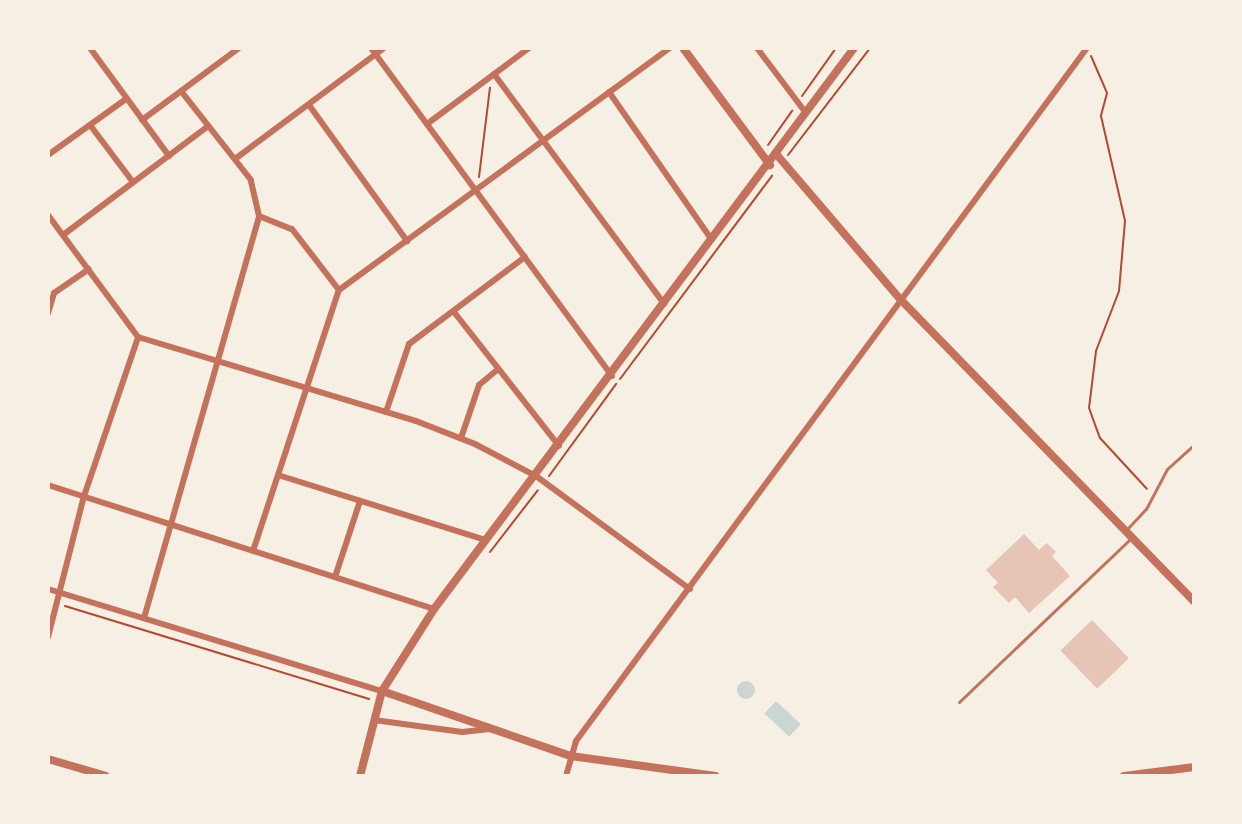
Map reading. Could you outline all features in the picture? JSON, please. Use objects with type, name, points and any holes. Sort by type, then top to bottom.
[{"type":"street","points":[[90,48],[169,156]]},
{"type":"street","points":[[142,120],[239,48]]},
{"type":"street","points":[[235,159],[309,105],[374,51],[384,48]]},
{"type":"street","points":[[427,124],[529,48]]},
{"type":"street","points":[[253,551],[339,290],[670,48]]},
{"type":"street","points":[[683,48],[770,165]]},
{"type":"street","points":[[757,48],[806,113]]},
{"type":"street","points":[[360,776],[382,691],[434,609],[486,540],[540,479],[559,446],[664,304],[770,165],[780,158],[806,113],[854,48]]},
{"type":"street","points":[[566,776],[576,741],[1087,48]]},
{"type":"street","points":[[374,51],[612,376]]},
{"type":"street","points":[[494,74],[664,304]]},
{"type":"street","points":[[144,618],[259,216],[254,188],[181,91]]},
{"type":"street","points":[[609,92],[712,240]]},
{"type":"street","points":[[48,155],[126,99]]},
{"type":"street","points":[[309,105],[407,241]]},
{"type":"street","points":[[90,125],[133,182]]},
{"type":"street","points":[[63,235],[208,126]]},
{"type":"street","points":[[780,158],[901,300],[1194,601]]},
{"type":"street","points":[[48,215],[138,337],[386,412],[461,438],[540,479],[690,589]]},
{"type":"street","points":[[259,216],[292,229],[339,290]]},
{"type":"street","points":[[386,412],[409,344],[525,257]]},
{"type":"street","points":[[48,313],[54,293],[89,269]]},
{"type":"street","points":[[454,312],[559,446]]},
{"type":"street","points":[[48,637],[57,591],[84,496],[138,337]]},
{"type":"street","points":[[461,438],[479,385],[498,369]]},
{"type":"street","points":[[278,475],[486,540]]},
{"type":"street","points":[[48,485],[434,609]]},
{"type":"street","points":[[335,577],[360,501]]},
{"type":"street","points":[[48,589],[382,691],[571,756],[662,773],[716,776]]},
{"type":"street","points":[[374,720],[462,732],[490,729]]},
{"type":"street","points":[[48,759],[106,776]]},
{"type":"street","points":[[1124,776],[1194,767]]},
{"type":"lane","points":[[959,702],[1130,533],[1167,469],[1194,445]]},
{"type":"path","points":[[489,553],[540,479],[780,158],[870,48]]},
{"type":"path","points":[[1087,48],[1107,93],[1101,116],[1125,221],[1119,291],[1109,325],[1096,351],[1089,408],[1100,438],[1109,451],[1153,496]]},
{"type":"path","points":[[475,190],[494,74]]},
{"type":"path","points":[[54,603],[379,702]]},
{"type":"shaded area","points":[[742,681],[750,681],[755,690],[753,697],[742,699],[737,694],[737,686]]},
{"type":"shaded area","points":[[776,701],[801,724],[789,737],[764,713]]},
{"type":"building","points":[[1024,534],[1039,550],[1047,543],[1056,552],[1052,556],[1070,576],[1029,613],[1015,597],[1009,603],[993,587],[998,583],[986,570]]},
{"type":"building","points":[[1092,620],[1129,658],[1097,689],[1060,651]]}]
